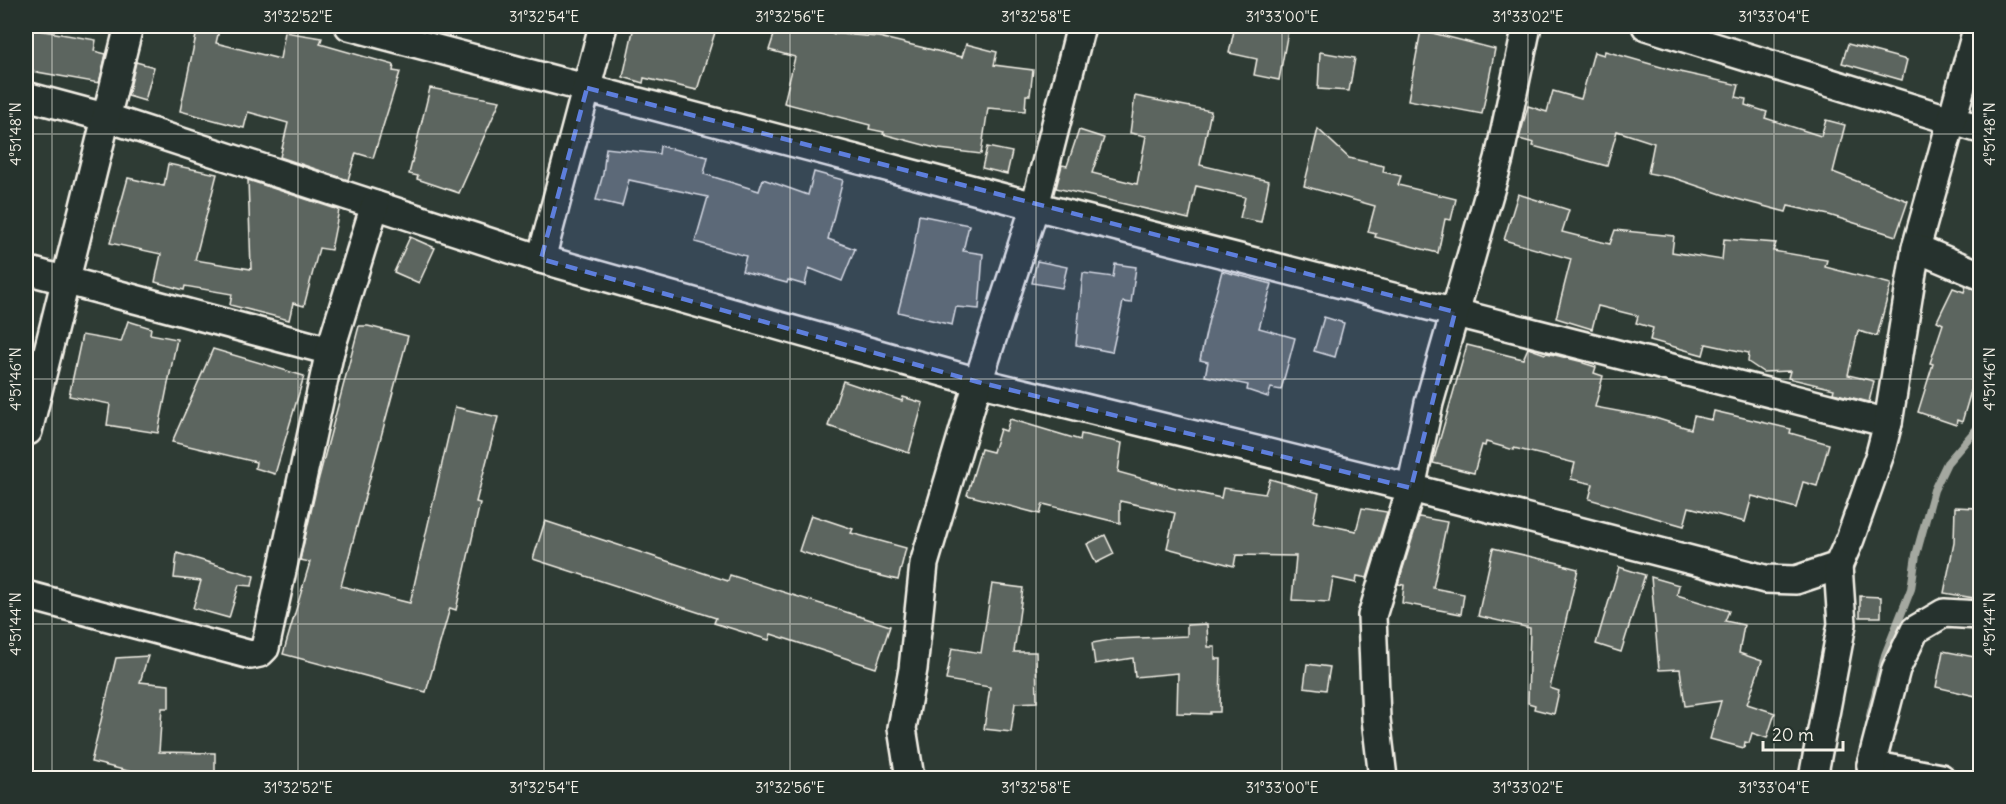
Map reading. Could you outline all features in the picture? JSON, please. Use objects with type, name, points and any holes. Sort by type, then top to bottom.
[{"type":"street","points":[[26,434],[108,118],[129,26]]},
{"type":"street","points":[[349,26],[1035,206],[1888,423]]},
{"type":"street","points":[[541,259],[603,26]]},
{"type":"street","points":[[909,778],[902,728],[913,669],[924,564],[978,382],[1035,206],[1081,26]]},
{"type":"street","points":[[1383,778],[1376,719],[1372,616],[1411,488],[1429,403],[1499,159],[1527,26]]},
{"type":"street","points":[[1646,26],[1951,122],[1980,129]]},
{"type":"street","points":[[1813,778],[1842,624],[1838,566],[1880,454],[1888,423],[1916,248],[1978,26]]},
{"type":"street","points":[[26,96],[108,118],[541,259],[978,382],[1411,488],[1765,579],[1796,580],[1838,566]]},
{"type":"street","points":[[26,595],[252,655],[265,648],[330,351],[375,205]]},
{"type":"street","points":[[1916,248],[1980,275]]},
{"type":"street","points":[[26,270],[330,351]]},
{"type":"street","points":[[1941,778],[1872,772],[1896,669],[1915,630],[1944,613],[1980,615]]},
{"type":"highlighted area","points":[[587,88],[1455,312],[1411,488],[978,382],[541,259]]},
{"type":"building","points":[[198,26],[220,26],[216,43],[280,59],[285,32],[322,38],[320,44],[394,65],[393,71],[400,72],[373,158],[356,153],[348,180],[280,157],[288,123],[248,112],[244,128],[180,111]]},
{"type":"building","points":[[634,26],[717,26],[697,90],[644,78],[643,83],[623,77]]},
{"type":"building","points":[[777,26],[829,26],[827,33],[879,37],[962,57],[966,44],[997,52],[994,65],[1033,70],[1030,95],[1026,95],[1025,111],[988,108],[981,154],[939,149],[883,134],[884,132],[869,129],[870,125],[784,103],[795,57],[769,50]]},
{"type":"building","points":[[1235,26],[1289,26],[1279,80],[1254,75],[1257,59],[1229,53]]},
{"type":"building","points":[[26,28],[96,40],[94,51],[106,54],[99,83],[26,70]]},
{"type":"building","points":[[1421,30],[1495,49],[1482,114],[1408,100]]},
{"type":"building","points":[[1848,44],[1907,60],[1902,80],[1842,63]]},
{"type":"building","points":[[1605,51],[1675,71],[1739,85],[1736,97],[1746,99],[1745,105],[1767,112],[1765,118],[1821,136],[1826,120],[1845,125],[1833,172],[1908,201],[1896,236],[1829,215],[1788,206],[1786,212],[1733,198],[1674,178],[1648,173],[1654,143],[1617,131],[1607,166],[1533,146],[1534,143],[1519,139],[1528,106],[1547,112],[1553,91],[1581,99],[1594,52],[1604,55]]},
{"type":"building","points":[[1320,52],[1355,58],[1349,91],[1318,89]]},
{"type":"building","points":[[136,62],[154,67],[145,101],[128,96]]},
{"type":"building","points":[[430,88],[500,101],[459,193],[417,179],[418,176],[409,174]]},
{"type":"building","points":[[1135,96],[1211,111],[1200,165],[1269,181],[1261,222],[1240,218],[1245,197],[1196,186],[1189,219],[1056,188],[1062,165],[1067,166],[1079,130],[1104,138],[1092,173],[1137,184],[1146,136],[1130,133]]},
{"type":"building","points":[[1318,129],[1349,158],[1384,166],[1383,172],[1401,176],[1398,185],[1456,199],[1451,220],[1445,219],[1438,253],[1375,237],[1376,234],[1368,232],[1375,206],[1304,186]]},
{"type":"building","points":[[660,146],[708,157],[704,174],[759,191],[763,179],[808,195],[814,172],[843,180],[828,239],[855,249],[842,281],[809,268],[805,285],[788,280],[787,283],[742,271],[746,256],[695,242],[708,197],[629,180],[622,206],[596,200],[603,174],[606,148],[659,154]]},
{"type":"building","points":[[987,147],[1012,152],[1007,174],[982,168]]},
{"type":"building","points":[[168,164],[217,174],[195,260],[251,269],[248,180],[339,210],[331,250],[319,248],[304,306],[293,303],[289,320],[230,305],[232,294],[185,286],[184,290],[155,282],[161,254],[110,243],[128,178],[164,186]]},
{"type":"building","points":[[1518,194],[1569,210],[1562,232],[1610,244],[1615,230],[1674,236],[1672,252],[1722,260],[1724,239],[1776,243],[1773,251],[1827,260],[1825,267],[1891,284],[1877,336],[1858,331],[1848,375],[1874,381],[1869,402],[1833,393],[1834,389],[1788,378],[1790,371],[1763,372],[1748,362],[1749,353],[1706,344],[1703,355],[1650,340],[1653,328],[1636,323],[1638,316],[1598,306],[1592,329],[1556,318],[1571,259],[1504,240]]},
{"type":"building","points":[[919,215],[969,225],[963,251],[983,254],[979,309],[956,307],[952,325],[898,312],[913,254]]},
{"type":"building","points":[[410,237],[435,248],[419,283],[394,272]]},
{"type":"building","points":[[1037,261],[1067,267],[1062,288],[1032,283]]},
{"type":"building","points":[[1115,264],[1136,267],[1131,303],[1123,302],[1112,352],[1076,345],[1083,273],[1113,277]]},
{"type":"building","points":[[1222,271],[1272,284],[1259,328],[1295,338],[1281,390],[1271,388],[1268,397],[1247,390],[1248,385],[1205,376],[1208,362],[1200,360]]},
{"type":"building","points":[[1966,286],[1980,291],[1980,360],[1962,422],[1957,420],[1956,425],[1918,412],[1933,364],[1930,363],[1943,324],[1937,321],[1953,288],[1964,292]]},
{"type":"building","points":[[1324,317],[1344,323],[1335,357],[1314,351]]},
{"type":"building","points":[[128,321],[151,328],[150,334],[177,339],[158,433],[107,425],[110,404],[69,396],[82,335],[121,342]]},
{"type":"building","points":[[359,326],[408,336],[341,586],[410,603],[455,407],[498,417],[476,502],[480,503],[456,610],[450,608],[426,692],[283,654],[310,562],[300,560],[317,485]]},
{"type":"building","points":[[1467,345],[1523,359],[1528,348],[1596,367],[1594,373],[1603,376],[1595,407],[1655,418],[1691,429],[1694,416],[1712,420],[1714,411],[1791,429],[1790,433],[1829,444],[1817,486],[1803,482],[1796,508],[1752,496],[1745,522],[1689,507],[1684,526],[1589,499],[1593,484],[1571,479],[1575,463],[1486,442],[1485,446],[1482,445],[1474,473],[1433,463]]},
{"type":"building","points":[[213,349],[304,376],[275,474],[255,468],[256,462],[172,442]]},
{"type":"building","points":[[843,381],[902,401],[903,397],[923,403],[909,453],[828,426]]},
{"type":"building","points":[[1010,419],[1080,440],[1081,434],[1122,443],[1118,472],[1176,488],[1221,498],[1223,488],[1265,494],[1270,479],[1319,493],[1313,522],[1356,531],[1362,508],[1387,512],[1367,578],[1357,576],[1356,583],[1333,578],[1329,602],[1292,600],[1296,556],[1236,555],[1234,566],[1167,548],[1175,513],[1120,501],[1120,523],[1043,504],[1040,514],[967,495],[981,449],[993,452],[1000,429],[1006,431]]},
{"type":"building","points":[[1955,507],[1977,508],[1976,519],[1980,519],[1980,599],[1944,593],[1954,543]]},
{"type":"building","points":[[811,515],[853,529],[851,533],[906,548],[898,580],[857,570],[799,551]]},
{"type":"building","points":[[1419,517],[1447,522],[1433,588],[1464,594],[1461,614],[1402,603],[1404,585],[1398,584]]},
{"type":"building","points":[[545,521],[728,581],[730,575],[890,626],[876,668],[771,634],[769,640],[714,623],[716,618],[533,559]]},
{"type":"building","points":[[1105,535],[1114,554],[1096,563],[1087,544]]},
{"type":"building","points":[[1493,548],[1578,569],[1550,688],[1559,691],[1554,714],[1534,709],[1535,705],[1528,703],[1530,628],[1478,616]]},
{"type":"building","points":[[177,553],[254,576],[252,586],[239,585],[229,618],[193,608],[201,581],[174,578]]},
{"type":"building","points":[[1619,567],[1645,575],[1621,652],[1596,644]]},
{"type":"building","points":[[1651,577],[1679,585],[1677,595],[1729,611],[1725,621],[1744,625],[1739,653],[1762,661],[1747,704],[1775,713],[1767,738],[1752,733],[1749,743],[1745,742],[1744,748],[1710,739],[1721,701],[1685,706],[1680,669],[1659,670]]},
{"type":"building","points":[[992,584],[1023,588],[1014,652],[1036,652],[1037,702],[1015,703],[1011,732],[984,729],[990,687],[946,680],[952,648],[981,653]]},
{"type":"building","points":[[1860,596],[1881,597],[1881,617],[1860,617]]},
{"type":"building","points":[[1207,624],[1208,647],[1215,647],[1215,659],[1221,659],[1220,712],[1177,713],[1178,673],[1135,677],[1133,658],[1095,664],[1092,643],[1115,639],[1187,636],[1187,625]]},
{"type":"building","points":[[1943,651],[1980,658],[1980,697],[1936,687]]},
{"type":"building","points":[[148,656],[140,682],[169,685],[169,708],[162,708],[159,752],[215,753],[215,772],[211,772],[211,778],[185,777],[185,772],[132,772],[91,762],[116,658]]},
{"type":"building","points":[[1307,664],[1330,667],[1326,690],[1304,687]]},
{"type":"waterway","points":[[1870,716],[1885,655],[1911,589],[1916,555],[1934,490],[1947,463],[1980,425]]}]
